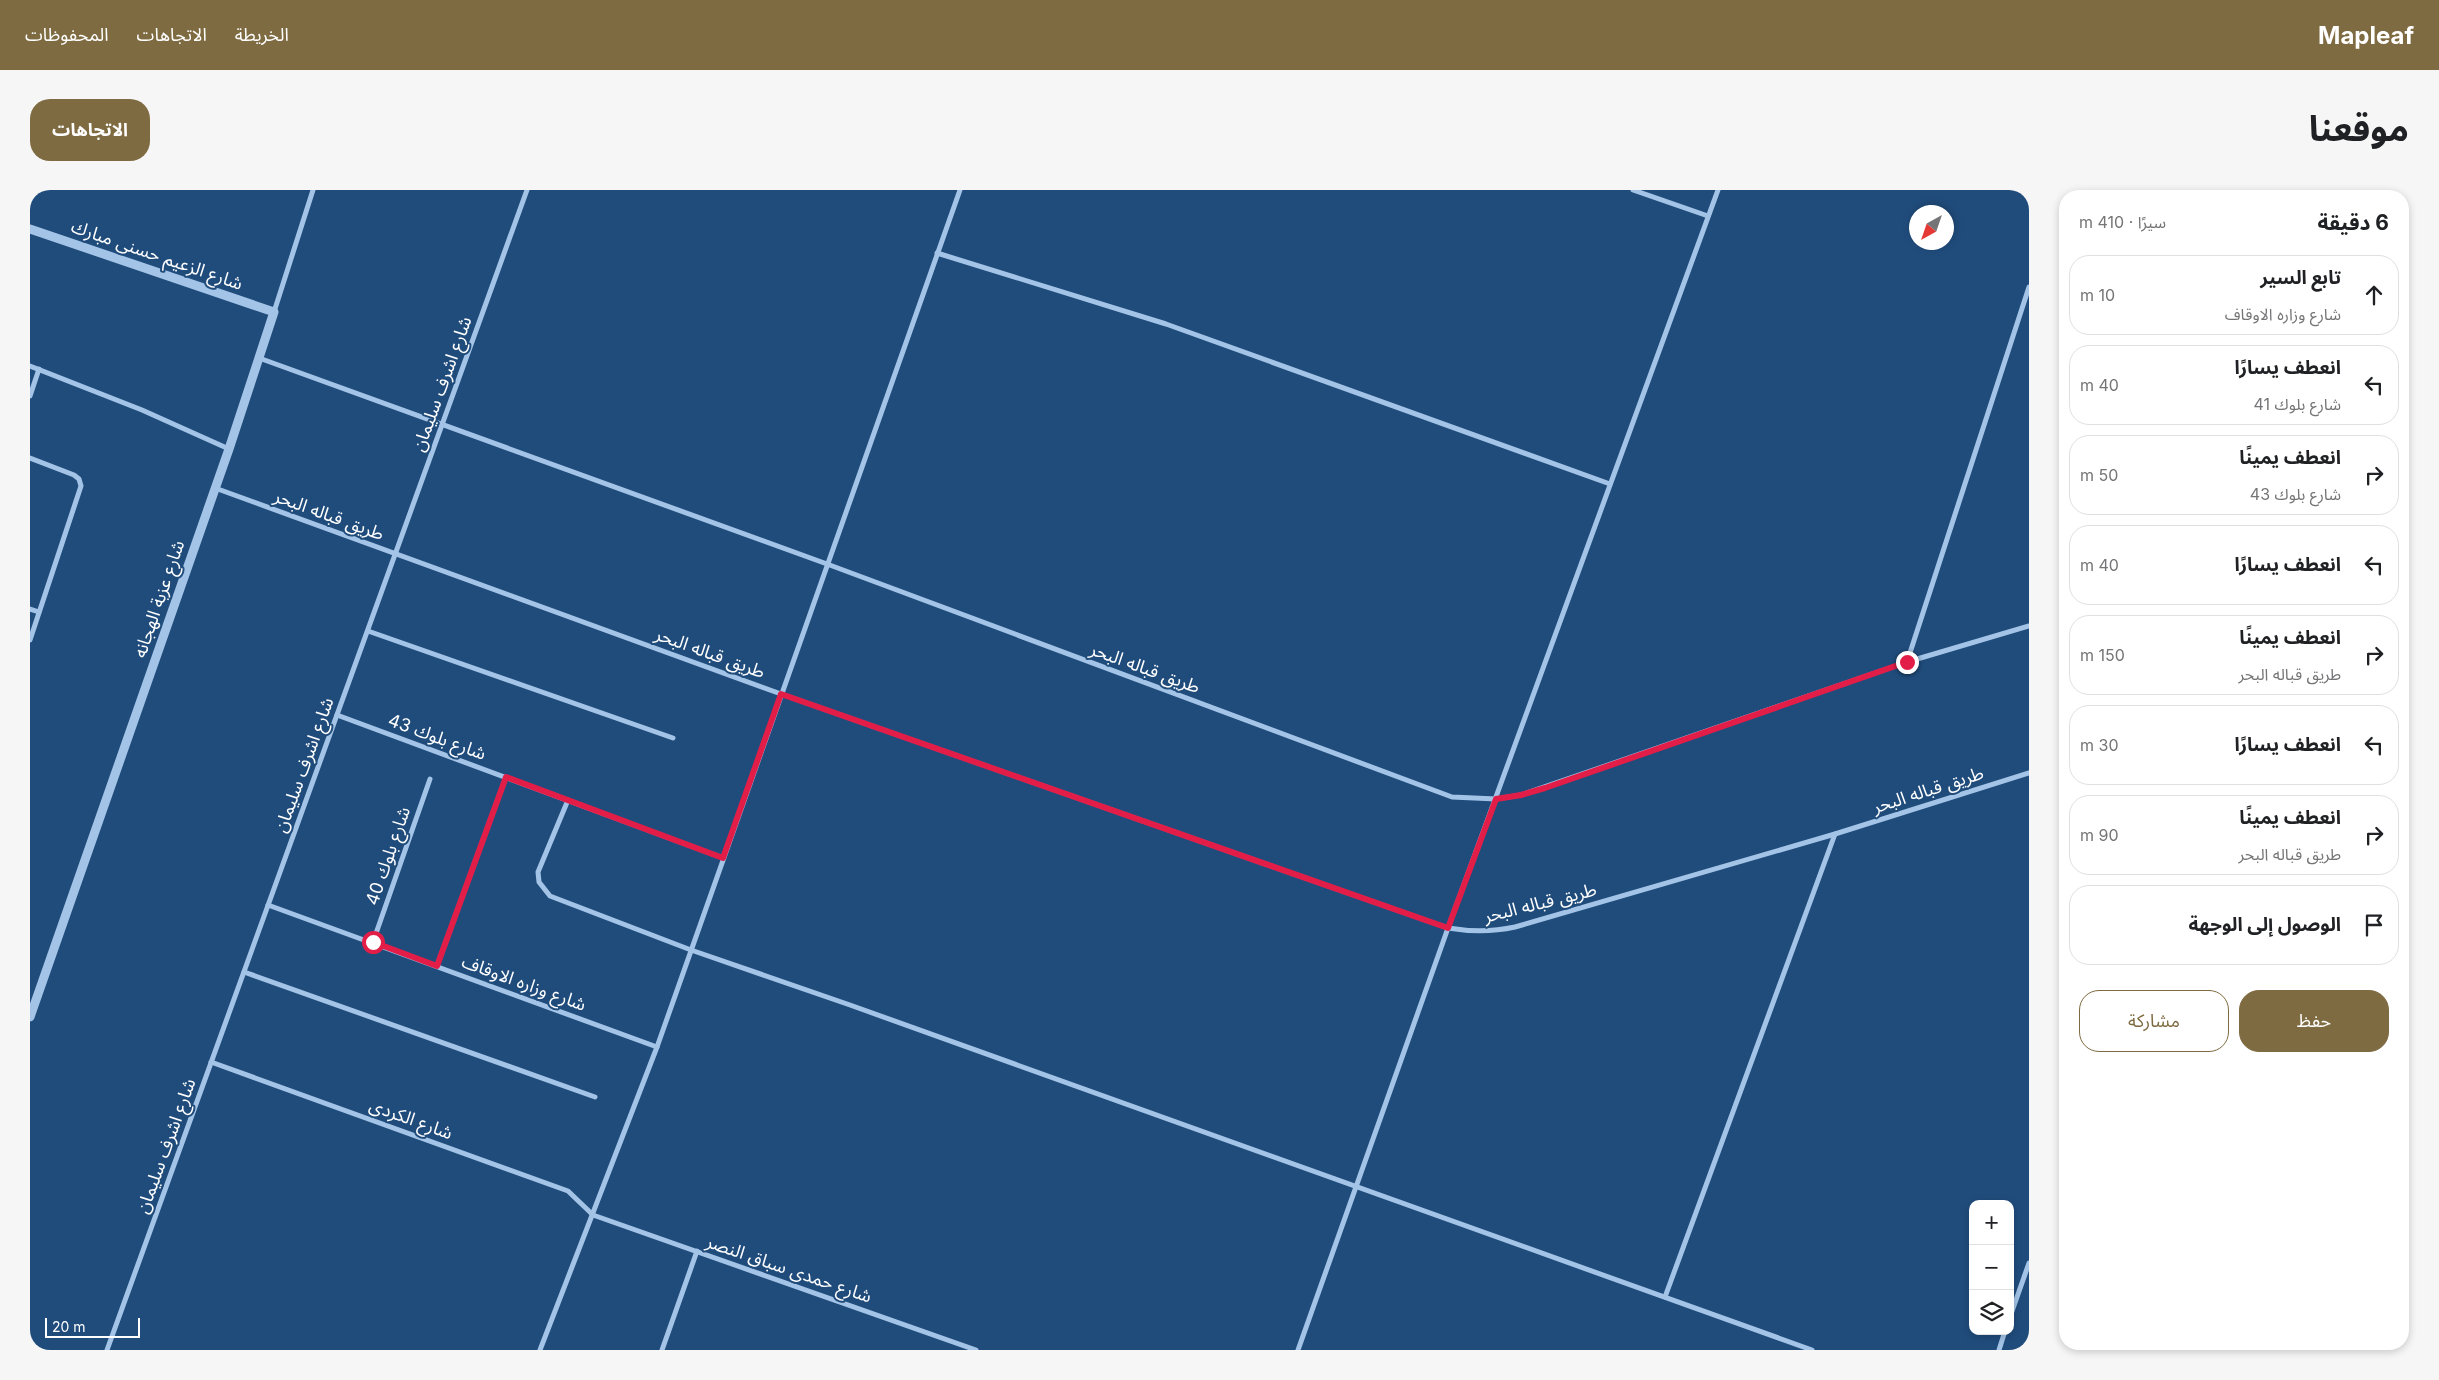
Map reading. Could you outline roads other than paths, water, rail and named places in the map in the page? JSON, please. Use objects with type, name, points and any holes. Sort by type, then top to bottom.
[{"type":"street","name":"شارع عزبة الهجانه","points":[[30,1017],[229,449],[313,190]]},
{"type":"street","name":"شارع اشرف سليمان","points":[[107,1350],[527,190]]},
{"type":"street","points":[[540,1350],[656,1047],[960,190]]},
{"type":"street","points":[[1633,190],[1708,216]]},
{"type":"street","points":[[1298,1350],[1448,928],[1718,190]]},
{"type":"street","name":"شارع الزعيم حسنى مبارك","points":[[30,230],[274,312]]},
{"type":"street","points":[[937,253],[1166,324],[1610,484]]},
{"type":"street","points":[[1907,662],[2029,287]]},
{"type":"street","name":"طريق قباله البحر","points":[[259,358],[827,564],[1452,797],[1496,799],[1521,795],[1545,788],[1907,662],[2029,626]]},
{"type":"street","points":[[30,366],[142,410],[229,449]]},
{"type":"street","points":[[30,396],[39,369]]},
{"type":"street","points":[[30,458],[74,475],[79,479],[81,486],[30,640]]},
{"type":"street","name":"طريق قباله البحر","points":[[215,488],[781,694],[1448,928],[1471,932],[1493,932],[1515,927],[1835,834],[2029,773]]},
{"type":"street","points":[[30,609],[40,612]]},
{"type":"street","points":[[368,631],[673,738]]},
{"type":"street","name":"شارع بلوك 43","points":[[337,715],[723,858]]},
{"type":"street","points":[[437,966],[506,777]]},
{"type":"street","name":"شارع بلوك 40","points":[[373,942],[430,779]]},
{"type":"street","points":[[568,800],[538,872],[539,882],[550,896],[690,950],[1357,1186],[1812,1350]]},
{"type":"street","points":[[1665,1297],[1835,834]]},
{"type":"street","name":"شارع وزاره الاوقاف","points":[[268,905],[656,1047]]},
{"type":"street","points":[[244,972],[595,1097]]},
{"type":"street","name":"شارع الكردى","points":[[212,1062],[568,1191],[593,1215]]},
{"type":"street","name":"شارع حمدى سباق النصر","points":[[593,1215],[976,1350]]},
{"type":"street","points":[[662,1350],[697,1251]]},
{"type":"street","points":[[2014,1306],[2029,1263]]},
{"type":"street","points":[[1998,1350],[2004,1335]]}]
